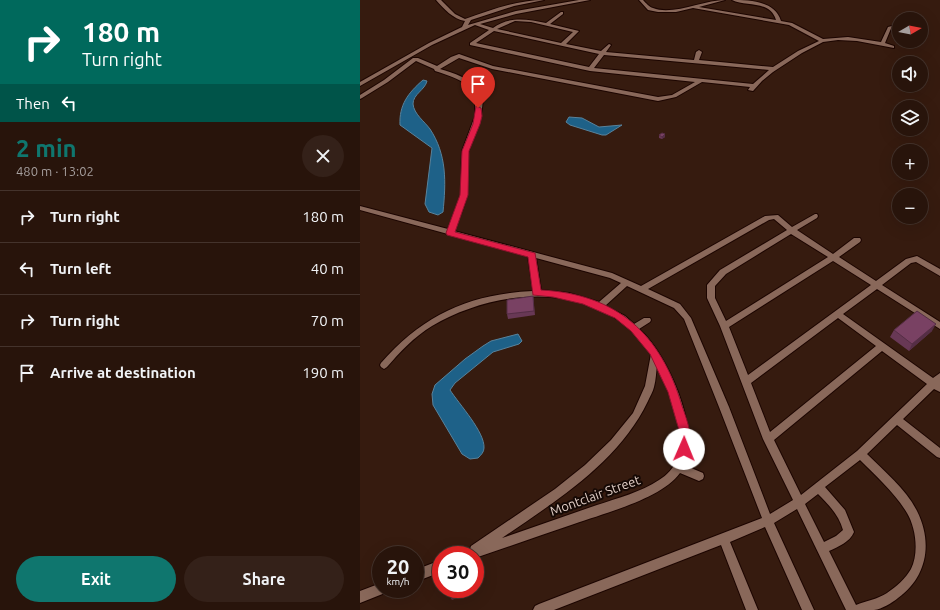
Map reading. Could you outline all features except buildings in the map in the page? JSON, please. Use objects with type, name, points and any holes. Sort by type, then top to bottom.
[{"type":"street","points":[[438,0],[450,12],[460,19],[470,19],[513,5],[542,0]]},
{"type":"street","points":[[360,84],[465,28],[520,12],[588,0]]},
{"type":"street","points":[[641,0],[647,6],[655,10],[692,8],[723,0]]},
{"type":"street","points":[[734,0],[740,0],[769,8],[775,12],[779,22]]},
{"type":"street","points":[[692,8],[795,26],[823,41]]},
{"type":"street","points":[[547,24],[561,13]]},
{"type":"street","points":[[360,97],[386,81],[415,59],[455,37],[465,28],[470,19]]},
{"type":"street","points":[[561,45],[577,31],[547,24],[515,20],[504,23],[492,29],[472,44],[590,69],[752,88],[774,69],[798,52],[823,41],[847,39],[883,43],[892,46]]},
{"type":"street","points":[[476,24],[561,45],[602,53],[646,54],[696,62],[741,64],[774,69]]},
{"type":"street","points":[[883,43],[890,27]]},
{"type":"street","points":[[590,69],[609,45]]},
{"type":"street","points":[[696,62],[699,52]]},
{"type":"street","points":[[437,68],[459,56],[492,67],[560,82],[658,99],[674,96],[700,81]]},
{"type":"street","points":[[415,59],[437,68],[440,72],[456,76],[472,85],[478,92],[478,116],[465,151],[464,195],[450,233]]},
{"type":"street","points":[[360,208],[612,276],[678,306],[687,318],[724,407],[768,521],[808,610]]},
{"type":"street","points":[[815,216],[723,272],[711,285],[712,298],[768,439],[798,503],[852,610]]},
{"type":"street","points":[[640,290],[767,218],[776,217],[792,230],[940,326]]},
{"type":"street","points":[[724,326],[834,257],[857,240]]},
{"type":"street","points":[[532,255],[536,293]]},
{"type":"street","points":[[745,382],[909,261],[917,259],[940,273]]},
{"type":"street","points":[[600,306],[626,283]]},
{"type":"street","name":"Montclair Street","points":[[384,365],[412,337],[445,315],[463,307],[493,298],[536,293],[570,297],[600,306],[618,316],[634,328],[654,352],[673,392],[684,430],[684,449],[678,467],[665,481],[649,491],[484,549]]},
{"type":"street","points":[[838,314],[936,386]]},
{"type":"street","points":[[634,328],[646,320]]},
{"type":"street","points":[[768,439],[882,346]]},
{"type":"street","name":"Montclair Street","points":[[481,546],[574,480],[611,448],[636,414],[652,384],[655,369],[654,352]]},
{"type":"street","points":[[540,610],[768,521],[819,488],[860,454],[896,419],[936,386],[940,376]]},
{"type":"street","points":[[896,419],[940,454]]},
{"type":"street","points":[[858,610],[889,598],[905,584],[916,571],[920,556],[920,539],[917,524],[911,509],[898,493],[860,454]]},
{"type":"street","points":[[678,467],[699,476]]},
{"type":"street","points":[[819,488],[841,510],[847,522],[849,532],[840,540],[822,549]]},
{"type":"street","points":[[724,539],[752,610]]},
{"type":"street","points":[[360,597],[372,592]]},
{"type":"water","points":[[423,80],[427,81],[426,84],[415,97],[413,104],[417,114],[430,129],[436,139],[440,149],[445,179],[443,212],[438,215],[429,212],[425,204],[432,148],[400,125],[403,105],[413,90]]},
{"type":"water","points":[[569,117],[582,118],[599,127],[622,125],[606,135],[602,135],[570,125],[566,122]]},
{"type":"water","points":[[518,334],[522,341],[519,344],[493,352],[455,383],[450,390],[471,418],[483,441],[484,448],[482,453],[478,458],[470,459],[462,454],[433,405],[432,394],[435,385],[465,359],[491,341]]},
{"type":"route","points":[[478,108],[476,124],[465,151],[464,195],[450,233],[532,255],[536,293],[570,297],[600,306],[618,316],[634,328],[645,339],[654,352],[673,392],[684,430],[684,449]]}]
